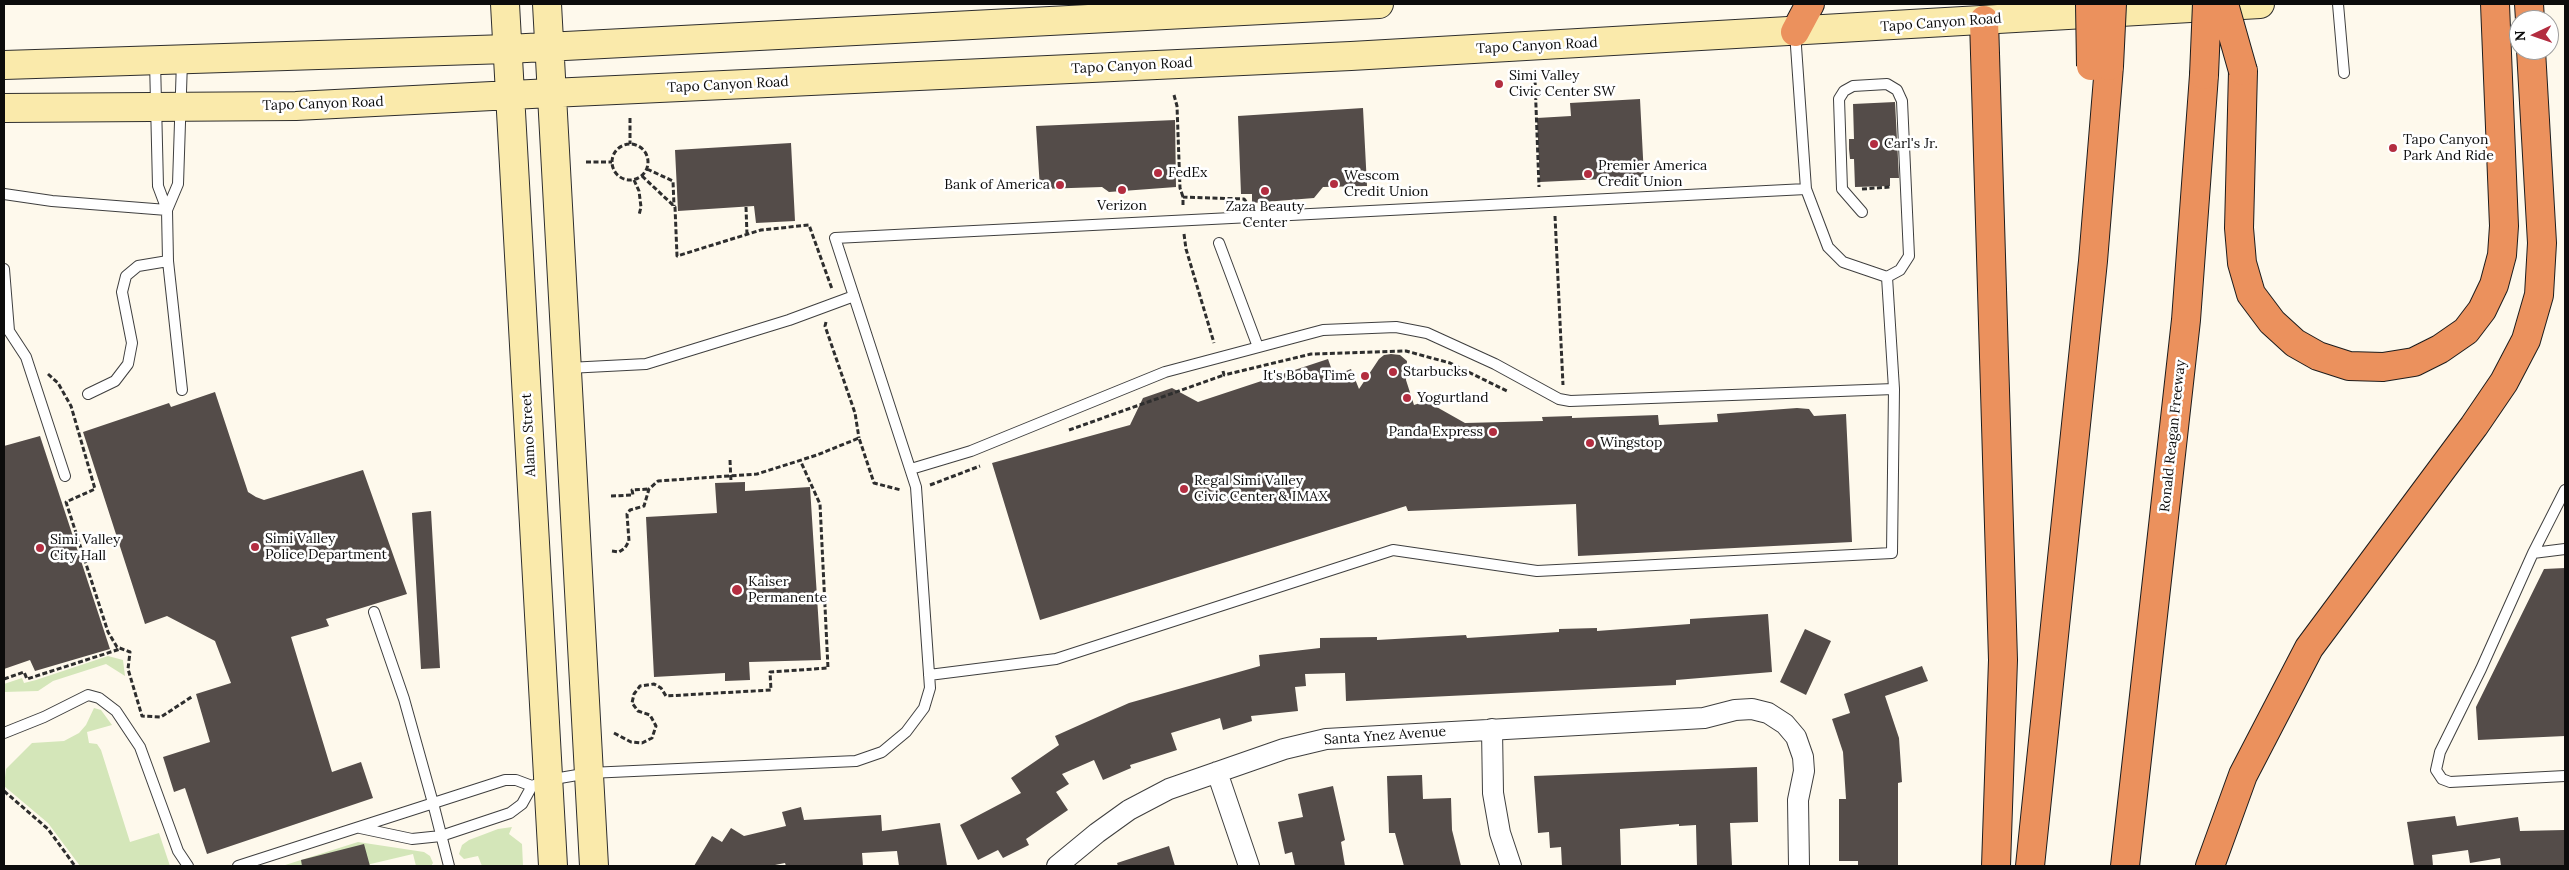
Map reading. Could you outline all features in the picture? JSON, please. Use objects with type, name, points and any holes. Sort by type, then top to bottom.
[{"type":"highway","points":[[1785,4],[1795,32]]},
{"type":"highway","points":[[1795,32],[1810,4]]},
{"type":"highway","points":[[2090,4],[2100,66]]},
{"type":"highway","points":[[2030,866],[2093,262],[2100,66],[2112,4]]},
{"type":"highway","name":"Ronald Reagan Freeway","points":[[2125,866],[2186,320],[2204,75],[2207,4]]},
{"type":"highway","points":[[2224,4],[2243,70],[2239,228],[2242,263],[2251,294],[2272,322],[2295,343],[2318,356],[2349,366],[2383,367],[2414,362],[2440,350],[2466,330],[2477,317],[2494,285],[2502,255],[2504,226],[2495,4]]},
{"type":"highway","points":[[1984,20],[2003,660],[1996,866]]},
{"type":"highway","points":[[2210,866],[2243,775],[2309,648],[2474,426],[2504,382],[2526,340],[2539,294],[2542,243],[2532,60]]},
{"type":"main road","name":"Alamo Street","points":[[505,4],[511,95],[540,783],[552,866]]},
{"type":"main road","points":[[547,4],[594,866]]},
{"type":"main road","points":[[4,65],[507,49],[1202,8],[1379,4]]},
{"type":"main road","name":"Tapo Canyon Road","points":[[4,108],[296,106],[551,92],[1332,57],[2260,4]]},
{"type":"street","name":"Santa Ynez Avenue","points":[[1056,866],[1129,810],[1170,790],[1284,749],[1326,739],[1686,718],[1752,709],[1768,713],[1785,724],[1796,737],[1803,757],[1804,772],[1798,800],[1799,866]]},
{"type":"street","points":[[1492,729],[1493,793],[1500,833],[1511,866]]},
{"type":"street","points":[[1217,772],[1249,866]]},
{"type":"lane","points":[[2338,4],[2344,73]]},
{"type":"lane","points":[[1795,32],[1806,189],[1828,247],[1843,262],[1887,277],[1900,270],[1909,256],[1902,101],[1893,86],[1887,84],[1853,86],[1841,94],[1839,99],[1842,189],[1862,212]]},
{"type":"lane","points":[[182,59],[168,107],[158,186],[167,210],[168,261],[182,390]]},
{"type":"lane","points":[[155,60],[168,107],[178,184],[167,210]]},
{"type":"lane","points":[[238,866],[505,780],[540,783],[589,773],[856,761],[882,752],[906,732],[924,708],[930,688],[916,488],[835,238],[1806,189]]},
{"type":"lane","points":[[4,194],[52,201],[167,210]]},
{"type":"lane","points":[[1219,244],[1258,347]]},
{"type":"lane","points":[[88,394],[115,381],[128,364],[132,343],[122,292],[126,276],[138,266],[168,261]]},
{"type":"lane","points":[[4,276],[7,329],[26,357],[65,476]]},
{"type":"lane","points":[[930,675],[1056,658],[1393,550],[1537,571],[1892,553],[1894,389],[1887,277]]},
{"type":"lane","points":[[567,368],[646,364],[854,296]]},
{"type":"lane","points":[[911,469],[971,451],[1165,372],[1323,330],[1396,327],[1427,333],[1494,364],[1559,399],[1570,401],[1894,389]]},
{"type":"lane","points":[[2565,490],[2532,553],[2481,669],[2440,752],[2436,770],[2442,779],[2450,782],[2565,776]]},
{"type":"lane","points":[[2532,553],[2565,549]]},
{"type":"lane","points":[[374,612],[404,699],[449,866]]},
{"type":"lane","points":[[4,733],[44,718],[88,695],[105,703],[116,711],[140,747],[178,850],[188,866]]},
{"type":"lane","points":[[360,828],[412,839],[441,836],[510,813],[522,804],[540,783]]},
{"type":"path","points":[[1535,80],[1539,189]]},
{"type":"path","points":[[1174,95],[1177,106],[1180,188],[1183,197],[1186,249],[1224,375],[1312,354],[1406,351],[1450,363],[1512,393]]},
{"type":"path","points":[[630,118],[630,144]]},
{"type":"path","points":[[630,144],[641,147],[645,151],[649,162],[642,176],[629,181],[618,176],[612,162],[618,149],[630,144]]},
{"type":"path","points":[[586,162],[612,162]]},
{"type":"path","points":[[647,169],[673,181],[678,256],[761,230],[809,226],[832,289],[825,326],[855,413],[859,438]]},
{"type":"path","points":[[1841,172],[1848,172],[1850,190],[1893,187],[1893,178]]},
{"type":"path","points":[[642,176],[674,207]]},
{"type":"path","points":[[634,180],[639,191],[641,206],[639,215]]},
{"type":"path","points":[[1530,189],[1554,188],[1563,382],[1559,399]]},
{"type":"path","points":[[1183,197],[1244,199],[1248,204],[1257,204]]},
{"type":"path","points":[[746,207],[747,235]]},
{"type":"path","points":[[42,369],[58,383],[71,406],[86,456],[95,489],[66,502],[108,632],[117,647],[130,652],[128,669],[142,716],[161,717],[193,696]]},
{"type":"path","points":[[730,460],[730,482]]},
{"type":"path","points":[[614,733],[631,742],[642,743],[652,738],[656,726],[650,715],[638,711],[632,703],[634,694],[640,686],[654,684],[661,688],[666,696],[771,690],[770,672],[828,668],[820,504],[800,460]]},
{"type":"path","points":[[612,496],[633,495],[632,490],[649,489]]},
{"type":"path","points":[[4,679],[24,672],[27,679],[121,648]]},
{"type":"path","points":[[4,791],[48,829],[75,866]]},
{"type":"green space","points":[[108,656],[123,660],[125,676],[106,664],[53,681],[38,691],[4,692],[4,684],[22,678],[24,683],[36,680]]},
{"type":"green space","points":[[94,708],[101,710],[112,725],[87,732],[89,743],[97,744],[101,750],[130,842],[159,833],[170,866],[80,866],[48,823],[4,786],[6,769],[32,743],[64,741],[79,733],[86,725]]},
{"type":"green space","points":[[512,827],[509,834],[522,844],[523,866],[482,866],[478,856],[464,859],[459,854],[462,845],[469,840],[498,829]]},
{"type":"green space","points":[[358,842],[424,852],[430,856],[433,863],[431,866],[416,866],[413,854],[362,866],[282,866]]},
{"type":"building","points":[[1640,99],[1644,177],[1540,182],[1537,118],[1571,116],[1570,103]]},
{"type":"building","name":"Carl's Jr.","points":[[1895,102],[1899,178],[1890,178],[1890,186],[1855,187],[1854,159],[1850,159],[1849,149],[1849,139],[1854,139],[1853,104]]},
{"type":"building","points":[[1363,108],[1367,186],[1323,187],[1314,198],[1252,203],[1252,194],[1241,194],[1238,116]]},
{"type":"building","points":[[1175,120],[1176,187],[1109,192],[1102,187],[1040,189],[1036,126]]},
{"type":"building","points":[[791,143],[795,221],[756,223],[754,206],[678,211],[675,150]]},
{"type":"building","points":[[1384,355],[1400,355],[1407,361],[1406,380],[1414,405],[1426,401],[1465,423],[1543,421],[1542,417],[1572,416],[1572,418],[1658,415],[1659,425],[1718,422],[1717,414],[1797,408],[1809,409],[1814,416],[1846,414],[1852,542],[1578,556],[1576,504],[1408,511],[1406,506],[1040,620],[992,463],[1130,425],[1143,398],[1172,388],[1198,402],[1328,359],[1334,376],[1351,369],[1359,389],[1379,359]]},
{"type":"building","name":"Simi Valley Police Department","points":[[215,392],[248,492],[256,497],[264,500],[363,470],[407,594],[326,619],[329,626],[291,637],[332,772],[361,762],[373,798],[207,854],[185,788],[174,792],[163,757],[210,742],[196,694],[231,683],[215,641],[167,616],[145,624],[83,432],[169,403],[171,407]]},
{"type":"building","name":"Simi Valley City Hall","points":[[40,436],[110,649],[35,671],[30,660],[4,669],[4,446]]},
{"type":"building","points":[[745,482],[745,491],[810,487],[821,660],[749,662],[750,680],[725,681],[725,673],[654,677],[646,517],[717,513],[715,483]]},
{"type":"building","points":[[431,511],[440,668],[421,669],[412,513]]},
{"type":"building","points":[[2565,568],[2565,736],[2478,740],[2476,707],[2544,569]]},
{"type":"building","points":[[1768,614],[1772,672],[1676,680],[1676,685],[1346,701],[1345,673],[1305,674],[1306,686],[1295,687],[1298,711],[1251,716],[1252,721],[1223,730],[1220,718],[1171,733],[1177,750],[1130,765],[1131,768],[1103,780],[1094,760],[1062,774],[1069,784],[1056,792],[1068,810],[1026,839],[1029,845],[1003,858],[998,850],[978,860],[960,825],[1021,793],[1011,778],[1059,745],[1055,736],[1129,703],[1260,666],[1259,655],[1320,648],[1320,638],[1377,637],[1377,640],[1466,635],[1467,638],[1559,632],[1559,629],[1597,628],[1597,631],[1690,624],[1690,619]]},
{"type":"building","points":[[1805,629],[1831,641],[1806,695],[1780,682]]},
{"type":"building","points":[[1922,666],[1928,681],[1885,696],[1899,738],[1902,782],[1898,783],[1898,866],[1858,866],[1858,861],[1839,861],[1839,799],[1846,799],[1843,752],[1832,719],[1850,713],[1844,694]]},
{"type":"building","points":[[1757,767],[1758,822],[1730,823],[1732,866],[1697,866],[1696,825],[1679,826],[1679,824],[1620,829],[1621,866],[1562,866],[1561,847],[1550,848],[1549,832],[1538,833],[1534,776]]},
{"type":"building","points":[[1422,775],[1423,799],[1451,798],[1452,830],[1461,866],[1404,866],[1395,833],[1389,833],[1387,776]]},
{"type":"building","points":[[1333,786],[1345,840],[1341,842],[1345,866],[1295,866],[1292,852],[1285,854],[1278,822],[1303,817],[1298,794]]},
{"type":"building","points":[[801,807],[804,820],[881,815],[882,831],[940,823],[947,866],[899,866],[897,851],[862,853],[863,866],[786,866],[785,863],[770,866],[694,866],[712,836],[722,842],[731,828],[744,836],[786,826],[782,812]]},
{"type":"building","points":[[2455,816],[2457,826],[2518,817],[2520,831],[2565,830],[2565,866],[2501,866],[2500,858],[2470,863],[2468,850],[2432,855],[2433,866],[2414,866],[2407,822]]},
{"type":"building","points":[[364,844],[370,866],[302,866],[301,860]]},
{"type":"building","points":[[1169,846],[1175,866],[1118,866],[1117,863]]},
{"type":"place","name":"Simi Valley Civic Center SW","points":[[1499,84]]},
{"type":"place","name":"Carl's Jr.","points":[[1874,144]]},
{"type":"place","name":"Tapo Canyon Park And Ride","points":[[2393,148]]},
{"type":"place","name":"FedEx","points":[[1158,173]]},
{"type":"place","name":"Premier America Credit Union","points":[[1588,174]]},
{"type":"place","name":"Wescom Credit Union","points":[[1334,184]]},
{"type":"place","name":"Bank of America","points":[[1060,185]]},
{"type":"place","name":"Verizon","points":[[1122,190]]},
{"type":"place","name":"Zaza Beauty Center","points":[[1265,191]]},
{"type":"place","name":"Starbucks","points":[[1393,372]]},
{"type":"place","name":"It's Boba Time","points":[[1365,376]]},
{"type":"place","name":"Yogurtland","points":[[1407,398]]},
{"type":"place","name":"Panda Express","points":[[1493,432]]},
{"type":"place","name":"Wingstop","points":[[1590,443]]},
{"type":"place","name":"Regal Simi Valley Civic Center & IMAX","points":[[1184,489]]},
{"type":"place","name":"Simi Valley Police Department","points":[[255,547]]},
{"type":"place","name":"Simi Valley City Hall","points":[[40,548]]},
{"type":"place","name":"Kaiser Permanente","points":[[737,590]]}]
